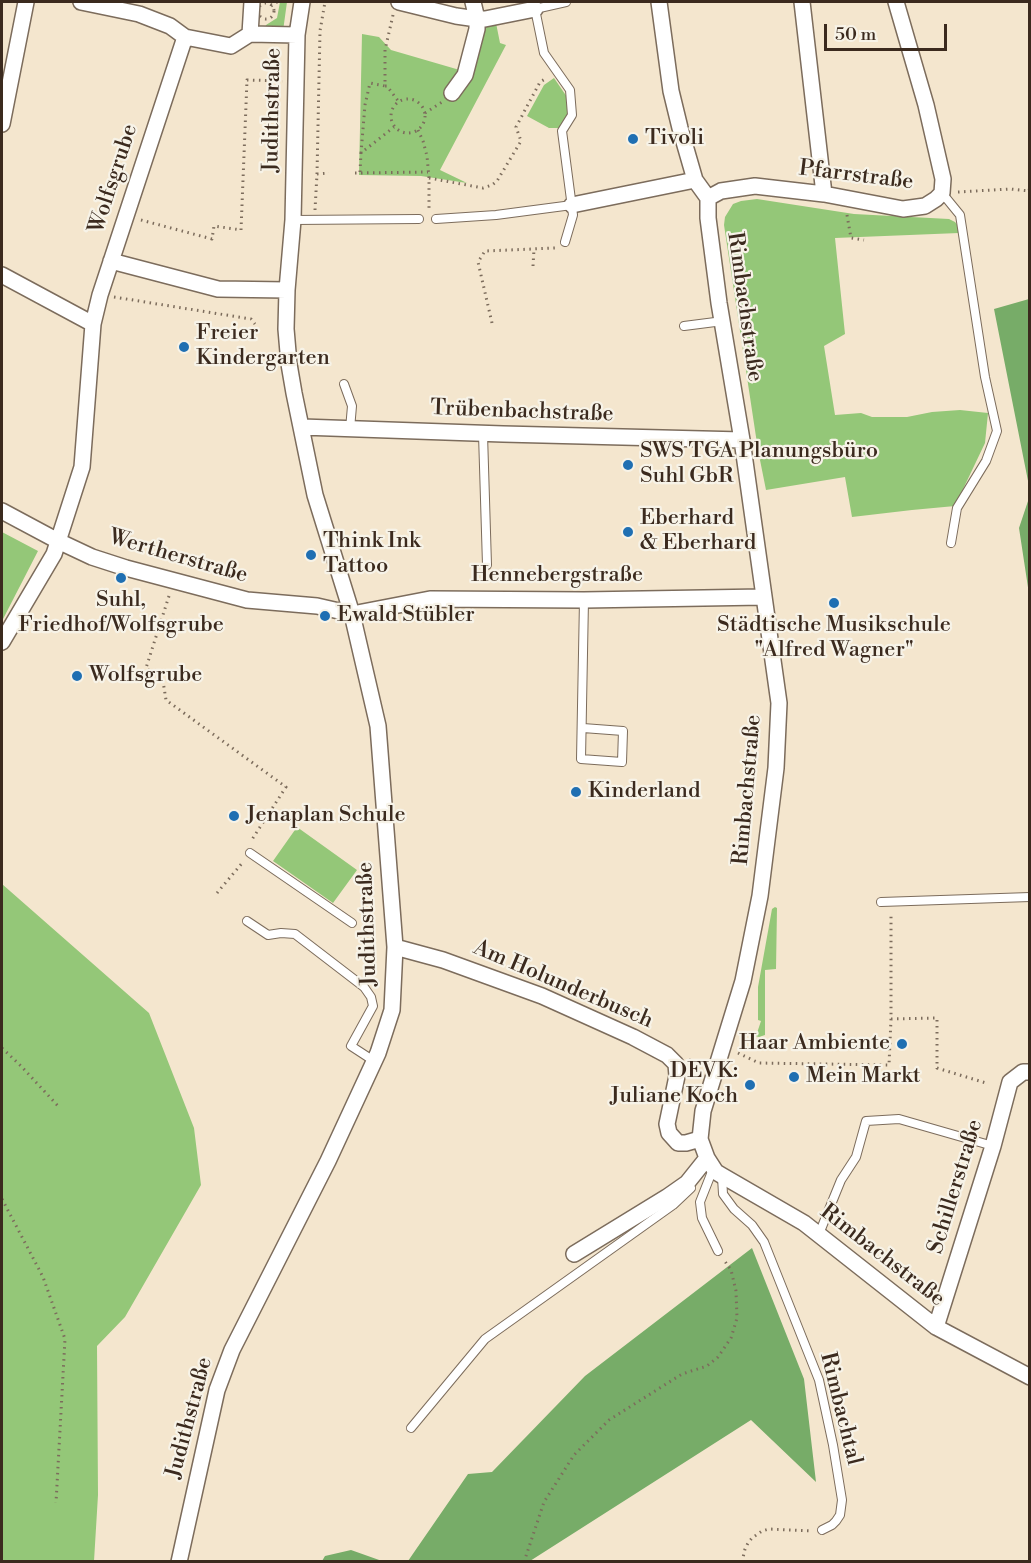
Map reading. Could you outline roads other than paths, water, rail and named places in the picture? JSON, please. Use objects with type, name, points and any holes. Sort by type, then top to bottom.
[{"type":"street","points":[[2,124],[26,2]]},
{"type":"street","points":[[81,2],[139,14],[170,26],[184,37],[231,46],[250,34],[297,35]]},
{"type":"street","points":[[250,34],[252,2]]},
{"type":"street","name":"Judithstraße","points":[[179,1562],[217,1390],[232,1350],[328,1161],[374,1061],[392,1010],[395,947],[378,726],[352,614],[315,495],[289,364],[286,324],[287,290],[292,220],[297,35],[302,2]]},
{"type":"street","points":[[452,93],[465,75],[477,29],[477,19],[472,2]]},
{"type":"street","points":[[659,2],[671,90],[680,128],[695,180],[708,198]]},
{"type":"street","points":[[802,2],[824,194]]},
{"type":"street","name":"Pfarrstraße","points":[[708,198],[722,191],[755,186],[824,194],[903,209],[925,206],[942,193],[943,179],[926,105],[896,2]]},
{"type":"street","points":[[397,6],[477,19],[535,9]]},
{"type":"street","name":"Wolfsgrube","points":[[2,642],[54,554],[82,467],[93,324],[100,294],[184,37]]},
{"type":"street","points":[[572,205],[695,180]]},
{"type":"street","name":"Rimbachstraße","points":[[708,198],[708,218],[779,703],[776,768],[760,896],[743,981],[703,1112],[700,1139],[713,1166],[804,1223],[936,1327],[1029,1377]]},
{"type":"street","points":[[111,261],[218,289],[287,290]]},
{"type":"street","points":[[2,275],[93,324]]},
{"type":"street","name":"Trübenbachstraße","points":[[302,427],[742,440]]},
{"type":"street","name":"Wertherstraße","points":[[2,511],[58,542],[109,562],[248,600],[317,606],[352,614]]},
{"type":"street","name":"Hennebergstraße","points":[[352,614],[430,599],[584,600],[763,597]]},
{"type":"street","name":"Am Holunderbusch","points":[[395,947],[443,960],[542,996],[633,1036],[667,1055],[676,1064],[677,1076],[667,1124],[669,1134],[678,1143],[700,1139]]},
{"type":"street","name":"Schillerstraße","points":[[936,1327],[993,1146],[1010,1082],[1023,1072],[1029,1072]]},
{"type":"street","points":[[574,1254],[713,1166]]},
{"type":"lane","points":[[566,2],[535,9],[544,53],[570,90],[572,115],[562,131],[573,215],[566,242]]},
{"type":"lane","points":[[942,193],[960,215],[985,377],[997,431],[986,461],[957,508],[951,543]]},
{"type":"lane","points":[[432,219],[496,215],[572,205]]},
{"type":"lane","points":[[292,220],[419,219]]},
{"type":"lane","points":[[684,326],[723,321]]},
{"type":"lane","points":[[344,384],[352,406],[350,429]]},
{"type":"lane","points":[[483,434],[487,565]]},
{"type":"lane","points":[[583,728],[623,731],[622,762],[581,759],[584,600]]},
{"type":"lane","points":[[249,854],[352,923]]},
{"type":"lane","points":[[881,902],[1029,897]]},
{"type":"lane","points":[[247,921],[268,935],[295,934],[364,987],[371,997],[373,1006],[351,1046],[374,1061]]},
{"type":"lane","points":[[819,1234],[841,1180],[856,1157],[866,1121],[899,1119],[993,1146]]},
{"type":"lane","points":[[713,1166],[700,1202],[702,1218],[718,1251]]},
{"type":"lane","points":[[411,1428],[485,1339],[673,1205],[713,1166]]},
{"type":"lane","name":"Rimbachtal","points":[[713,1166],[723,1194],[734,1209],[752,1225],[764,1242],[819,1380],[842,1500],[837,1521],[822,1530]]},
{"type":"place","name":"Tivoli","points":[[633,139]]},
{"type":"place","name":"Freier Kindergarten","points":[[184,347]]},
{"type":"place","name":"SWS TGA Planungsbüro Suhl GbR","points":[[628,465]]},
{"type":"place","name":"Eberhard & Eberhard","points":[[628,532]]},
{"type":"place","name":"Think Ink Tattoo","points":[[311,555]]},
{"type":"place","name":"Suhl, Friedhof/Wolfsgrube","points":[[121,578]]},
{"type":"place","name":"Städtische Musikschule \"Alfred Wagner\"","points":[[834,603]]},
{"type":"place","name":"Ewald Stübler","points":[[325,616]]},
{"type":"place","name":"Wolfsgrube","points":[[77,676]]},
{"type":"place","name":"Kinderland","points":[[576,792]]},
{"type":"place","name":"Jenaplan Schule","points":[[234,816]]},
{"type":"place","name":"Haar Ambiente","points":[[902,1044]]},
{"type":"place","name":"Mein Markt","points":[[794,1077]]},
{"type":"place","name":"DEVK: Juliane Koch","points":[[750,1085]]}]
